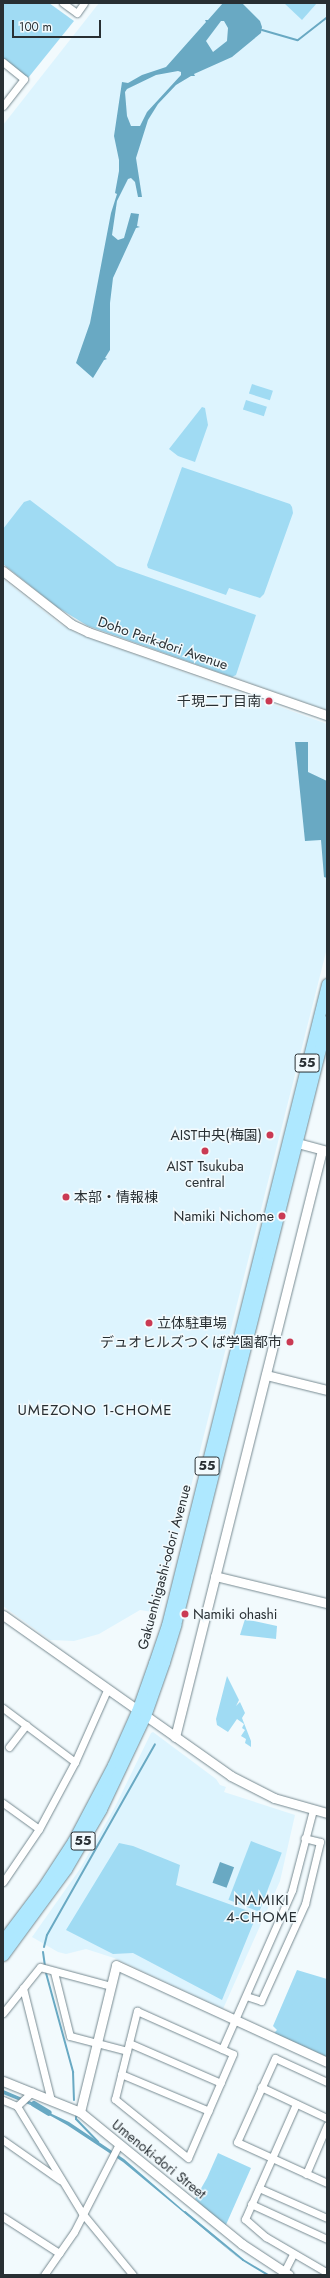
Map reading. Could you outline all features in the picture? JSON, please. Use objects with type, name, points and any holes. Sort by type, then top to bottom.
[{"type":"main road","name":"Gakuenhigashi-odori Avenue","points":[[3,1955],[51,1891],[81,1845],[121,1771],[141,1713],[175,1626],[292,1142],[327,984]]},
{"type":"main road","name":"Gakuenhigashi-odori Avenue","points":[[292,1142],[327,1021]]},
{"type":"main road","name":"Gakuenhigashi-odori Avenue","points":[[3,1940],[43,1887],[73,1841],[141,1713]]},
{"type":"street","points":[[63,3],[77,13],[84,3]]},
{"type":"street","points":[[3,62],[24,79],[3,106]]},
{"type":"street","name":"Doho Park-dori Avenue","points":[[3,571],[71,624],[88,632],[327,715]]},
{"type":"street","points":[[175,1737],[324,1151],[292,1142]]},
{"type":"street","points":[[266,1375],[327,1390]]},
{"type":"street","points":[[215,1576],[327,1603]]},
{"type":"street","points":[[3,1615],[231,1776],[253,1789],[279,1800],[327,1813]]},
{"type":"street","points":[[3,1882],[39,1829],[75,1762],[108,1690]]},
{"type":"street","points":[[3,1708],[75,1762]]},
{"type":"street","points":[[10,1747],[26,1726]]},
{"type":"street","points":[[3,1803],[39,1829]]},
{"type":"street","points":[[222,2049],[292,1890],[304,1838],[313,1810]]},
{"type":"street","points":[[246,1996],[261,2001],[305,1904],[320,1842],[304,1838]]},
{"type":"street","points":[[80,2112],[116,1965],[327,2062]]},
{"type":"street","points":[[3,2013],[40,1967],[54,1972],[111,1986]]},
{"type":"street","points":[[54,1972],[70,2036],[127,2051]]},
{"type":"street","points":[[23,1988],[51,2100]]},
{"type":"street","points":[[137,2012],[222,2049],[234,2054],[188,2158],[115,2099],[137,2012]]},
{"type":"street","points":[[129,2043],[221,2083]]},
{"type":"street","points":[[327,2082],[275,2058],[237,2142],[327,2183]]},
{"type":"street","points":[[121,2074],[209,2111]]},
{"type":"street","name":"Umenoki-dori Street","points":[[3,2081],[24,2100],[51,2100],[80,2112],[116,2151],[242,2244],[286,2273]]},
{"type":"street","points":[[262,2087],[327,2118]]},
{"type":"street","points":[[3,2100],[24,2100],[63,2182],[82,2213],[133,2275]]},
{"type":"street","points":[[296,2104],[245,2220],[266,2238],[326,2272],[327,2271]]},
{"type":"street","points":[[306,2174],[327,2125]]},
{"type":"street","points":[[3,2140],[63,2182]]},
{"type":"street","points":[[44,2275],[74,2232],[82,2213],[116,2151]]},
{"type":"street","points":[[258,2188],[327,2218]]},
{"type":"street","points":[[251,2204],[327,2239]]},
{"type":"street","points":[[3,2217],[59,2253]]},
{"type":"street","points":[[286,2273],[293,2254]]},
{"type":"shaded area","points":[[3,3],[49,3],[74,21],[28,78],[3,59]]},
{"type":"shaded area","points":[[99,3],[327,3],[327,710],[88,626],[57,607],[3,564],[3,125]]},
{"type":"shaded area","points":[[223,3],[242,3],[260,21],[262,27],[261,33],[232,57],[194,74],[195,76],[191,76],[176,85],[158,104],[148,120],[136,158],[142,197],[138,197],[135,182],[131,178],[128,179],[117,201],[112,235],[118,240],[124,238],[131,213],[139,214],[137,226],[140,227],[136,228],[113,278],[110,303],[110,350],[105,358],[107,359],[104,360],[93,378],[76,363],[90,323],[111,213],[117,194],[115,193],[119,171],[119,160],[114,136],[122,82],[128,83],[142,75],[166,67],[206,22],[205,20],[208,20]],"holes":[[[221,21],[224,21],[228,28],[227,41],[213,52],[206,41]],[[178,71],[181,72],[181,75],[147,112],[140,126],[131,126],[127,116],[125,92],[127,89],[156,75]]]},
{"type":"shaded area","points":[[284,3],[317,3],[302,20]]},
{"type":"shaded area","points":[[252,384],[273,391],[270,400],[249,394]]},
{"type":"shaded area","points":[[246,400],[267,407],[264,416],[243,410]]},
{"type":"shaded area","points":[[202,407],[205,408],[208,425],[195,462],[178,456],[169,449]]},
{"type":"shaded area","points":[[182,467],[290,504],[292,507],[293,513],[264,594],[260,598],[229,588],[226,595],[148,568],[147,565]]},
{"type":"shaded area","points":[[30,500],[117,566],[256,615],[236,675],[232,677],[88,626],[57,607],[3,564],[3,529],[24,502]]},
{"type":"shaded area","name":"AIST Tsukuba central","points":[[3,579],[60,624],[78,634],[327,724],[327,948],[159,1613],[140,1610],[99,1634],[74,1641],[50,1640],[3,1606]]},
{"type":"shaded area","points":[[295,742],[308,742],[308,772],[327,781],[327,878],[324,877],[321,840],[305,841]]},
{"type":"shaded area","points":[[245,1619],[277,1626],[276,1639],[240,1635]]},
{"type":"shaded area","points":[[227,1676],[239,1700],[236,1706],[240,1702],[245,1713],[242,1718],[251,1741],[251,1747],[245,1743],[246,1739],[241,1736],[245,1730],[242,1728],[244,1724],[237,1719],[228,1732],[217,1725],[216,1719]]},
{"type":"shaded area","points":[[153,1732],[216,1779],[220,1785],[226,1787],[224,1792],[295,1815],[280,1881],[223,2009],[114,1958],[86,1949],[66,1954],[58,1952],[32,1937],[80,1869],[115,1807],[151,1733]]},
{"type":"shaded area","points":[[251,1841],[282,1853],[259,1912],[228,1900]]},
{"type":"shaded area","points":[[119,1843],[133,1846],[180,1865],[176,1885],[257,1914],[222,2000],[133,1953],[113,1954],[66,1930]]},
{"type":"shaded area","points":[[220,1862],[234,1867],[227,1888],[212,1883]]},
{"type":"shaded area","points":[[297,1970],[327,1979],[327,2057],[274,2033],[277,2030],[273,2026]]},
{"type":"shaded area","points":[[3,2091],[69,2122],[124,2159],[242,2261],[123,2162],[67,2125],[33,2106],[3,2094]]},
{"type":"shaded area","points":[[218,2153],[251,2168],[225,2227],[195,2199],[207,2178]]},
{"type":"waterway","points":[[262,30],[298,40],[327,17]]},
{"type":"waterway","points":[[44,1947],[47,1935],[155,1744]]},
{"type":"waterway","points":[[43,1952],[45,1966]]},
{"type":"waterway","points":[[46,1973],[73,2072],[74,2100]]},
{"type":"waterway","points":[[3,2091],[22,2099]]},
{"type":"waterway","points":[[26,2101],[34,2104]]},
{"type":"waterway","points":[[34,2104],[49,2113]]},
{"type":"waterway","points":[[76,2116],[76,2119],[98,2142]]},
{"type":"waterway","points":[[185,2212],[243,2260],[268,2275]]},
{"type":"place","name":"千現二丁目南","points":[[269,701]]},
{"type":"place","name":"AIST中央(梅園)","points":[[270,1135]]},
{"type":"place","name":"AIST Tsukuba central","points":[[205,1151]]},
{"type":"place","name":"本部・情報棟","points":[[66,1197]]},
{"type":"place","name":"Namiki Nichome","points":[[282,1216]]},
{"type":"place","name":"立体駐車場","points":[[149,1323]]},
{"type":"place","name":"デュオヒルズつくば学園都市","points":[[290,1342]]},
{"type":"place","name":"Namiki ohashi","points":[[185,1614]]},
{"type":"district","name":"UMEZONO 1-CHOME","points":[[95,1411]]},
{"type":"district","name":"NAMIKI 4-CHOME","points":[[262,1908]]}]
